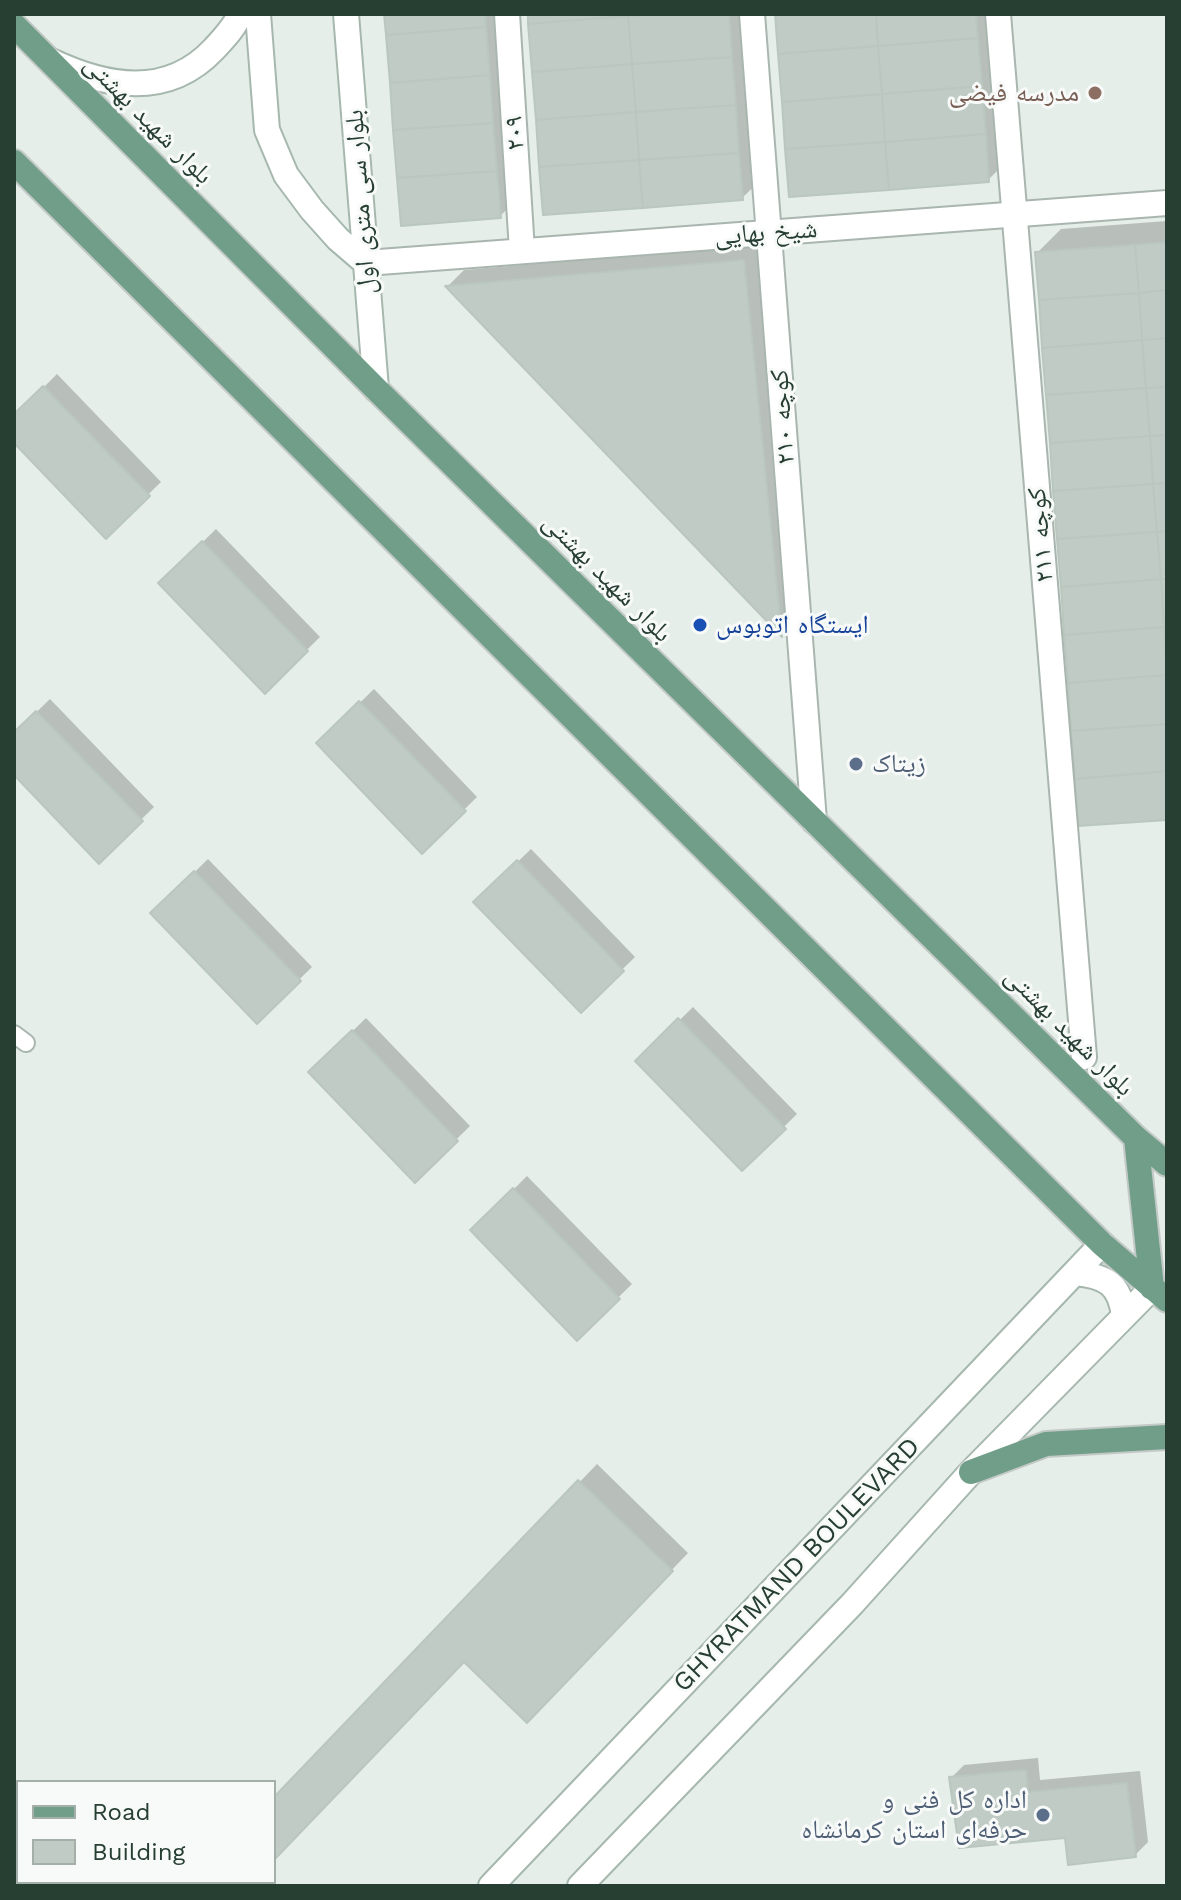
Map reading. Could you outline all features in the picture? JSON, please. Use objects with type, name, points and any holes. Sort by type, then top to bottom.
[{"type":"main road","name":"بلوار شهید بهشتی","points":[[14,25],[376,389],[1136,1138],[1167,1164]]},
{"type":"main road","points":[[14,162],[1102,1244],[1159,1294]]},
{"type":"main road","points":[[1136,1138],[1159,1294]]},
{"type":"main road","points":[[971,1472],[1046,1444],[1167,1437]]},
{"type":"street","points":[[50,60],[87,77],[114,83],[141,84],[168,79],[203,60],[223,39],[240,14]]},
{"type":"street","points":[[258,14],[267,130],[286,175],[329,229],[366,263]]},
{"type":"street","name":"بلوار سی متری اول","points":[[346,14],[376,389]]},
{"type":"street","name":"۲۰۹","points":[[507,14],[522,251]]},
{"type":"street","name":"کوچه ۲۱۰","points":[[752,14],[814,821]]},
{"type":"street","name":"کوچه ۲۱۱","points":[[998,14],[1084,1057]]},
{"type":"street","name":"شیخ بهایی","points":[[366,263],[1167,203]]},
{"type":"street","name":"GHYRATMAND BOULEVARD","points":[[491,1886],[1102,1244]]},
{"type":"street","points":[[1075,1273],[1097,1275],[1111,1284],[1122,1299],[1124,1316]]},
{"type":"street","points":[[580,1886],[852,1604],[971,1472],[1124,1316],[1159,1294]]},
{"type":"building","points":[[384,14],[485,14],[486,27],[386,35]]},
{"type":"building","points":[[528,14],[628,14],[628,16],[528,24]]},
{"type":"building","points":[[729,14],[732,57],[632,64],[628,16]]},
{"type":"building","points":[[775,14],[876,14],[878,46],[778,54]]},
{"type":"building","points":[[876,14],[976,14],[978,38],[878,46]]},
{"type":"building","points":[[628,16],[632,64],[532,72],[528,24]]},
{"type":"building","points":[[486,27],[490,75],[390,83],[386,35]]},
{"type":"building","points":[[978,38],[982,86],[882,94],[878,46]]},
{"type":"building","points":[[878,46],[882,94],[782,102],[778,54]]},
{"type":"building","points":[[732,57],[736,105],[636,112],[632,64]]},
{"type":"building","points":[[632,64],[636,112],[536,120],[532,72]]},
{"type":"building","points":[[490,75],[493,123],[393,130],[390,83]]},
{"type":"building","points":[[982,86],[986,134],[885,142],[882,94]]},
{"type":"building","points":[[882,94],[885,142],[785,149],[782,102]]},
{"type":"building","points":[[736,105],[739,153],[639,160],[636,112]]},
{"type":"building","points":[[636,112],[639,160],[539,167],[536,120]]},
{"type":"building","points":[[493,123],[497,171],[397,178],[393,130]]},
{"type":"building","points":[[986,134],[989,182],[889,190],[885,142]]},
{"type":"building","points":[[885,142],[889,190],[789,197],[785,149]]},
{"type":"building","points":[[739,153],[743,200],[643,208],[639,160]]},
{"type":"building","points":[[639,160],[643,208],[543,215],[539,167]]},
{"type":"building","points":[[497,171],[501,218],[401,226],[397,178]]},
{"type":"building","points":[[1167,242],[1167,290],[1139,293],[1135,245]]},
{"type":"building","points":[[1135,245],[1139,293],[1039,300],[1035,252]]},
{"type":"building","points":[[744,260],[782,637],[445,286]]},
{"type":"building","points":[[1167,290],[1167,338],[1142,340],[1139,293]]},
{"type":"building","points":[[1139,293],[1142,340],[1042,348],[1039,300]]},
{"type":"building","points":[[1167,338],[1167,387],[1146,388],[1142,340]]},
{"type":"building","points":[[1142,340],[1146,388],[1046,395],[1042,348]]},
{"type":"building","points":[[43,386],[150,496],[106,539],[14,443],[14,414]]},
{"type":"building","points":[[1167,387],[1167,435],[1150,436],[1146,388]]},
{"type":"building","points":[[1146,388],[1150,436],[1050,443],[1046,395]]},
{"type":"building","points":[[1167,435],[1167,483],[1153,484],[1150,436]]},
{"type":"building","points":[[1150,436],[1153,484],[1053,491],[1050,443]]},
{"type":"building","points":[[1167,483],[1167,531],[1157,532],[1153,484]]},
{"type":"building","points":[[1153,484],[1157,532],[1057,539],[1053,491]]},
{"type":"building","points":[[1167,531],[1167,579],[1161,579],[1157,532]]},
{"type":"building","points":[[1157,532],[1161,579],[1061,587],[1057,539]]},
{"type":"building","points":[[202,541],[308,651],[265,694],[158,583]]},
{"type":"building","points":[[1161,579],[1164,627],[1064,635],[1061,587]]},
{"type":"building","points":[[1161,579],[1167,579],[1167,627],[1164,627]]},
{"type":"building","points":[[1164,627],[1167,675],[1068,683],[1064,635]]},
{"type":"building","points":[[1167,675],[1167,724],[1071,731],[1068,683]]},
{"type":"building","points":[[359,701],[466,811],[422,854],[316,743]]},
{"type":"building","points":[[36,711],[143,821],[99,864],[14,775],[14,732]]},
{"type":"building","points":[[1167,724],[1167,771],[1075,779],[1071,731]]},
{"type":"building","points":[[1167,771],[1167,820],[1078,826],[1075,779]]},
{"type":"building","points":[[517,860],[624,971],[581,1013],[473,902]]},
{"type":"building","points":[[194,871],[301,981],[257,1024],[150,913]]},
{"type":"building","points":[[678,1018],[786,1129],[742,1171],[635,1061]]},
{"type":"building","points":[[352,1030],[458,1141],[415,1183],[308,1072]]},
{"type":"building","points":[[513,1188],[620,1299],[577,1341],[470,1230]]},
{"type":"building","points":[[578,1480],[673,1571],[527,1723],[464,1662],[276,1858],[276,1795]]},
{"type":"building","name":"اداره کل فنی و حرفه‌ای استان کرمانشاه","points":[[1026,1770],[1028,1792],[1127,1783],[1136,1857],[1068,1865],[1065,1838],[959,1848],[949,1777]]},
{"type":"building","points":[[190,1884],[252,1884],[250,1886],[189,1886]]},
{"type":"place","name":"مدرسه فیضی","points":[[1095,93]]},
{"type":"place","name":"ایستگاه اتوبوس","points":[[700,625]]},
{"type":"place","name":"زیتاک","points":[[856,764]]},
{"type":"place","name":"اداره کل فنی و حرفه‌ای استان کرمانشاه","points":[[1043,1815]]}]
